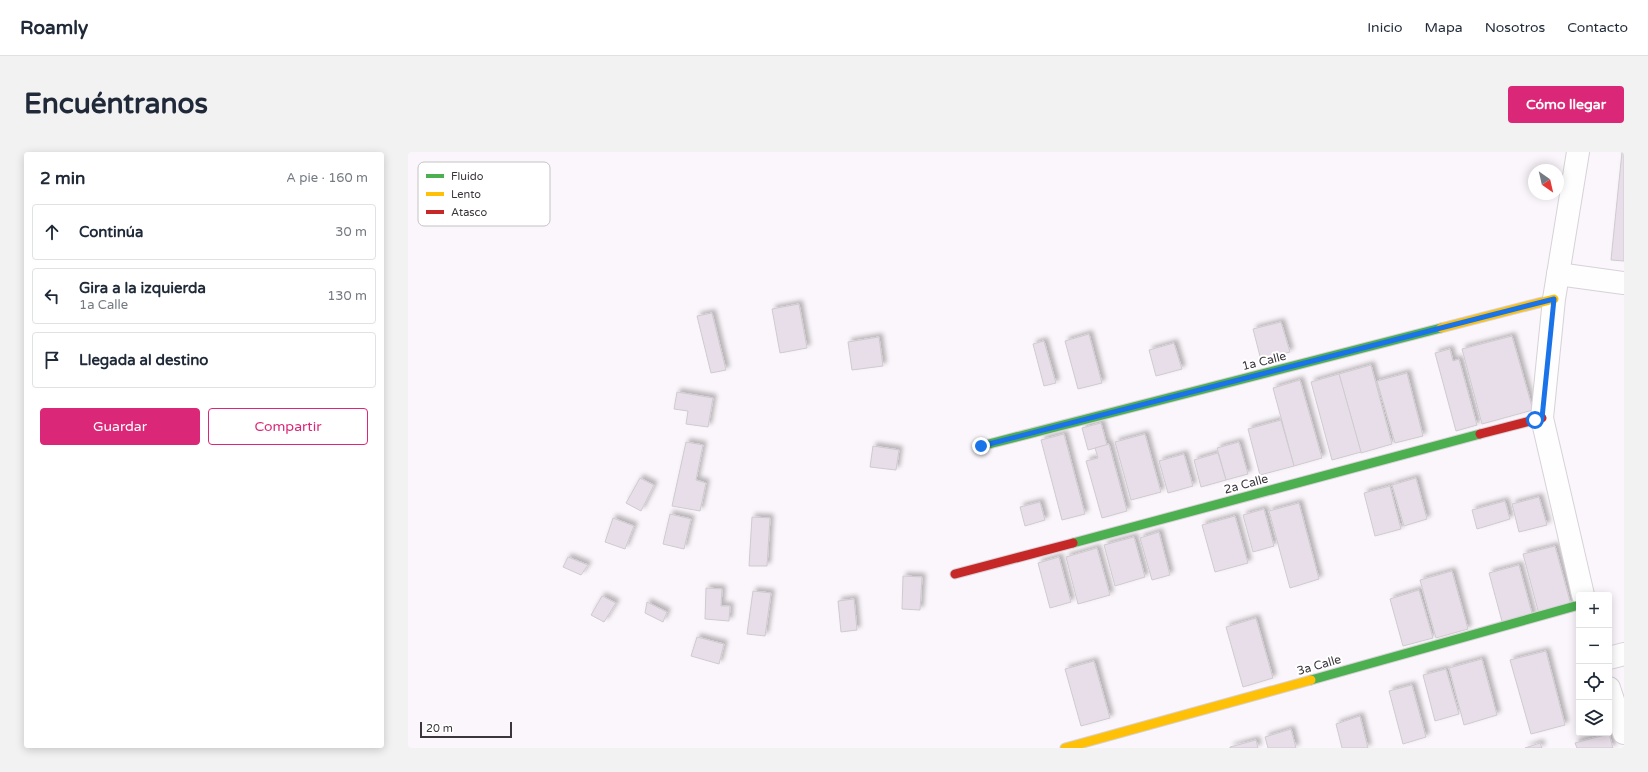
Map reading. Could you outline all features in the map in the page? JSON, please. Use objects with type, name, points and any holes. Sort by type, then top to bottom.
[{"type":"street","points":[[1578,152],[1554,299],[1542,418],[1582,592]]},
{"type":"street","points":[[1558,274],[1624,283]]},
{"type":"street","name":"1a Calle","points":[[981,446],[1554,299]]},
{"type":"street","name":"2a Calle","points":[[956,574],[1542,418]]},
{"type":"street","name":"3a Calle","points":[[1065,748],[1576,606]]},
{"type":"street","points":[[1612,657],[1624,654]]},
{"type":"street","points":[[1612,697],[1624,733]]},
{"type":"building","points":[[1622,152],[1624,152],[1624,261],[1611,260]]},
{"type":"building","points":[[799,304],[807,348],[780,353],[772,309]]},
{"type":"building","points":[[712,313],[726,370],[711,373],[697,316]]},
{"type":"building","points":[[1281,322],[1290,352],[1261,360],[1253,329]]},
{"type":"building","points":[[1089,334],[1102,383],[1078,389],[1065,341]]},
{"type":"building","points":[[1512,336],[1533,410],[1482,424],[1462,349]]},
{"type":"building","points":[[879,337],[883,366],[852,370],[848,342]]},
{"type":"building","points":[[1044,341],[1056,383],[1044,386],[1033,344]]},
{"type":"building","points":[[1174,343],[1182,369],[1156,376],[1149,350]]},
{"type":"building","points":[[1450,349],[1453,361],[1459,359],[1477,425],[1456,431],[1435,353]]},
{"type":"building","points":[[1371,365],[1392,444],[1361,453],[1339,374]]},
{"type":"building","points":[[1407,373],[1423,436],[1395,443],[1377,381]]},
{"type":"building","points":[[1339,374],[1361,452],[1332,460],[1311,382]]},
{"type":"building","points":[[1300,380],[1322,458],[1294,466],[1273,388]]},
{"type":"building","points":[[677,392],[713,398],[708,427],[686,424],[688,411],[674,409]]},
{"type":"building","points":[[1281,420],[1294,466],[1260,475],[1248,429]]},
{"type":"building","points":[[1101,423],[1107,445],[1088,450],[1082,428]]},
{"type":"building","points":[[1064,434],[1085,514],[1062,520],[1041,440]]},
{"type":"building","points":[[1145,434],[1161,492],[1131,500],[1115,442]]},
{"type":"building","points":[[686,442],[703,445],[696,480],[706,483],[700,511],[672,506]]},
{"type":"building","points":[[1239,442],[1248,474],[1226,480],[1217,448]]},
{"type":"building","points":[[1109,444],[1127,511],[1102,518],[1086,461],[1098,458],[1095,448]]},
{"type":"building","points":[[873,446],[899,450],[896,470],[870,467]]},
{"type":"building","points":[[1218,453],[1226,480],[1201,487],[1194,460]]},
{"type":"building","points":[[1184,454],[1193,486],[1168,493],[1159,461]]},
{"type":"building","points":[[640,478],[654,485],[641,511],[626,503]]},
{"type":"building","points":[[1416,478],[1427,519],[1404,526],[1392,485]]},
{"type":"building","points":[[1390,486],[1401,529],[1375,536],[1364,493]]},
{"type":"building","points":[[1539,497],[1547,525],[1519,532],[1512,504]]},
{"type":"building","points":[[1505,501],[1510,519],[1477,529],[1472,510]]},
{"type":"building","points":[[1040,502],[1045,520],[1025,526],[1020,507]]},
{"type":"building","points":[[1299,503],[1319,579],[1290,588],[1269,511]]},
{"type":"building","points":[[1264,509],[1274,546],[1253,552],[1243,515]]},
{"type":"building","points":[[670,514],[691,519],[684,549],[663,544]]},
{"type":"building","points":[[1235,516],[1248,563],[1215,572],[1202,525]]},
{"type":"building","points":[[752,517],[770,518],[767,566],[749,566]]},
{"type":"building","points":[[613,518],[634,526],[625,549],[605,542]]},
{"type":"building","points":[[1159,532],[1170,575],[1152,580],[1140,538]]},
{"type":"building","points":[[1134,537],[1145,577],[1115,586],[1104,545]]},
{"type":"building","points":[[1555,546],[1571,605],[1539,614],[1523,554]]},
{"type":"building","points":[[1097,548],[1110,595],[1078,604],[1066,557]]},
{"type":"building","points":[[568,557],[588,565],[581,575],[563,567]]},
{"type":"building","points":[[1059,557],[1071,602],[1050,608],[1038,563]]},
{"type":"building","points":[[1519,565],[1533,617],[1503,625],[1489,573]]},
{"type":"building","points":[[1452,571],[1468,629],[1436,638],[1420,580]]},
{"type":"building","points":[[903,576],[922,577],[920,610],[902,609]]},
{"type":"building","points":[[706,588],[722,589],[721,606],[730,606],[729,621],[705,619]]},
{"type":"building","points":[[1419,590],[1433,638],[1403,646],[1390,599]]},
{"type":"building","points":[[753,591],[771,593],[765,636],[747,634]]},
{"type":"building","points":[[602,596],[616,603],[604,622],[591,615]]},
{"type":"building","points":[[854,599],[857,630],[841,632],[838,601]]},
{"type":"building","points":[[647,602],[667,612],[663,622],[645,613]]},
{"type":"building","points":[[1256,618],[1273,678],[1243,687],[1226,627]]},
{"type":"building","points":[[697,637],[724,644],[719,664],[691,656]]},
{"type":"building","points":[[1546,651],[1565,725],[1531,734],[1510,660]]},
{"type":"building","points":[[1482,659],[1497,715],[1464,725],[1449,668]]},
{"type":"building","points":[[1094,661],[1110,718],[1081,726],[1065,669]]},
{"type":"building","points":[[1446,669],[1459,714],[1435,721],[1423,675]]},
{"type":"building","points":[[1412,685],[1426,737],[1403,744],[1389,691]]},
{"type":"building","points":[[1360,716],[1368,748],[1342,748],[1336,724]]},
{"type":"building","points":[[1291,729],[1296,748],[1268,748],[1265,737]]},
{"type":"building","points":[[1601,736],[1610,736],[1613,748],[1577,748],[1575,743]]},
{"type":"building","points":[[1256,740],[1258,748],[1230,748],[1230,747]]},
{"type":"building","points":[[1540,743],[1542,748],[1525,748]]},
{"type":"traffic: fast","points":[[981,446],[1441,328]]},
{"type":"traffic: fast","points":[[1073,543],[1480,434]]},
{"type":"traffic: fast","points":[[1311,680],[1576,606]]},
{"type":"traffic: slow","points":[[1441,328],[1554,299]]},
{"type":"traffic: slow","points":[[1065,748],[1311,680]]},
{"type":"traffic: jam","points":[[1480,434],[1542,418]]},
{"type":"traffic: jam","points":[[955,574],[1073,543]]},
{"type":"route","points":[[981,446],[1545,300],[1554,299],[1542,418],[1535,420]]}]
